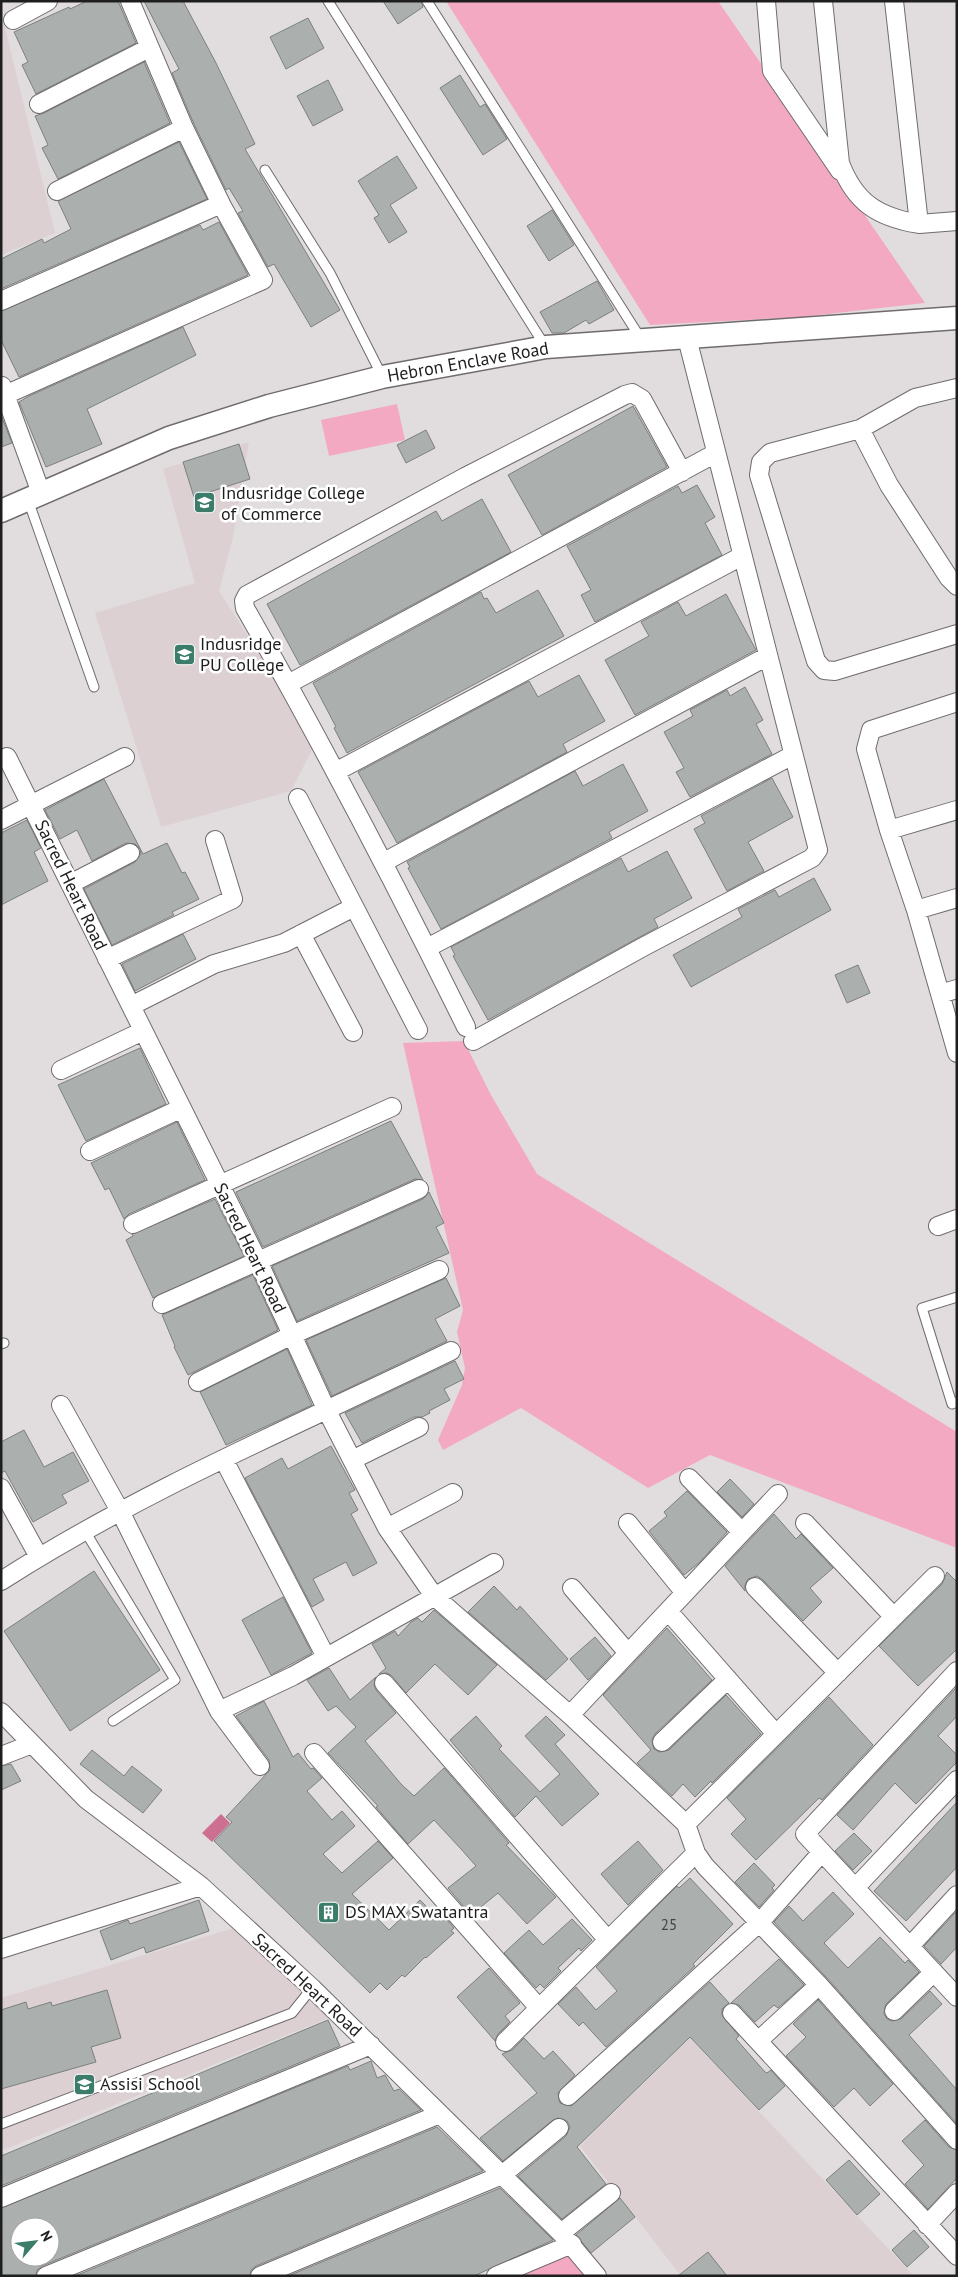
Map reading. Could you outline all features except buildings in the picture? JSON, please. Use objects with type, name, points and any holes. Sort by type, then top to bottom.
[{"type":"street","points":[[13,20],[48,1]]},
{"type":"street","points":[[34,497],[3,390],[263,280],[221,204],[184,128],[130,1]]},
{"type":"street","points":[[766,1],[772,71],[847,182],[860,198],[895,219],[919,224],[957,220]]},
{"type":"street","points":[[823,1],[840,163],[847,182]]},
{"type":"street","points":[[894,1],[919,224]]},
{"type":"street","points":[[39,104],[149,48]]},
{"type":"street","points":[[57,191],[184,128]]},
{"type":"street","points":[[1,301],[221,204]]},
{"type":"street","name":"Hebron Enclave Road","points":[[1,511],[169,438],[269,406],[382,377],[546,347],[957,318]]},
{"type":"street","points":[[682,472],[642,399],[632,394],[624,395],[465,477],[247,595],[244,601],[245,608],[336,771],[384,862],[470,1034],[816,854],[818,845],[793,755],[687,338]]},
{"type":"street","points":[[957,388],[915,398],[860,429],[770,453],[762,462],[759,474],[816,661],[824,670],[835,672],[957,634]]},
{"type":"street","points":[[860,429],[889,485],[949,578],[957,586]]},
{"type":"street","points":[[288,684],[716,453]]},
{"type":"street","points":[[336,771],[742,556]]},
{"type":"street","points":[[384,862],[768,656]]},
{"type":"street","points":[[957,702],[890,722],[871,730],[866,749],[889,830],[916,910],[948,991],[957,1053]]},
{"type":"street","points":[[427,948],[793,755]]},
{"type":"street","name":"Sacred Heart Road","points":[[7,757],[258,1261],[327,1411],[387,1528],[434,1596],[570,1715],[686,1824]]},
{"type":"street","points":[[1,820],[125,758]]},
{"type":"street","points":[[298,798],[418,1030]]},
{"type":"street","points":[[889,830],[957,810]]},
{"type":"street","points":[[107,959],[233,899],[215,840]]},
{"type":"street","points":[[70,884],[130,853]]},
{"type":"street","points":[[916,910],[957,898]]},
{"type":"street","points":[[131,1006],[214,964],[284,943],[354,907]]},
{"type":"street","points":[[301,934],[354,1032]]},
{"type":"street","points":[[61,1070],[144,1031]]},
{"type":"street","points":[[133,1224],[392,1107]]},
{"type":"street","points":[[90,1151],[182,1108]]},
{"type":"street","points":[[162,1304],[419,1189]]},
{"type":"street","points":[[938,1226],[957,1218]]},
{"type":"street","points":[[198,1382],[292,1335],[439,1270]]},
{"type":"street","points":[[1,1581],[120,1511],[451,1351]]},
{"type":"street","points":[[61,1405],[120,1511],[219,1711],[260,1766]]},
{"type":"street","points":[[352,1460],[419,1427]]},
{"type":"street","points":[[224,1460],[326,1656]]},
{"type":"street","points":[[690,1478],[742,1532]]},
{"type":"street","points":[[1,1488],[39,1557]]},
{"type":"street","points":[[387,1528],[453,1493]]},
{"type":"street","points":[[570,1715],[778,1494]]},
{"type":"street","points":[[628,1523],[685,1592]]},
{"type":"street","points":[[805,1523],[894,1617]]},
{"type":"street","points":[[219,1711],[286,1680],[494,1563]]},
{"type":"street","points":[[935,1576],[686,1824],[696,1853],[704,1866],[819,1985],[957,2140]]},
{"type":"street","points":[[754,1587],[838,1673]]},
{"type":"street","points":[[572,1588],[628,1653]]},
{"type":"street","points":[[668,1611],[776,1734]]},
{"type":"street","points":[[957,1671],[805,1834],[911,1945],[957,1998]]},
{"type":"street","points":[[662,1742],[728,1680]]},
{"type":"street","points":[[384,1684],[608,1940]]},
{"type":"street","name":"Sacred Heart Road","points":[[1,1712],[86,1799],[201,1886],[312,1988],[567,2239],[596,2276]]},
{"type":"street","points":[[1,1756],[32,1744]]},
{"type":"street","points":[[314,1753],[539,2008]]},
{"type":"street","points":[[855,1888],[957,1780]]},
{"type":"street","points":[[568,2096],[760,1922],[822,1852]]},
{"type":"street","points":[[505,2042],[696,1853]]},
{"type":"street","points":[[1,1949],[201,1886]]},
{"type":"street","points":[[911,1945],[957,1896]]},
{"type":"street","points":[[894,2011],[934,1972]]},
{"type":"street","points":[[758,2041],[819,1985]]},
{"type":"street","points":[[732,2013],[957,2256]]},
{"type":"street","points":[[1,2198],[371,2045]]},
{"type":"street","points":[[46,2276],[440,2114]]},
{"type":"street","points":[[260,2276],[502,2175],[559,2128]]},
{"type":"street","points":[[496,2276],[567,2239],[612,2193]]},
{"type":"street","points":[[928,2226],[957,2193]]},
{"type":"lane","points":[[328,1],[546,347]]},
{"type":"lane","points":[[427,1],[642,340]]},
{"type":"lane","points":[[265,170],[330,273],[382,377]]},
{"type":"lane","points":[[34,497],[94,687]]},
{"type":"lane","points":[[957,1297],[922,1308],[952,1404],[957,1402]]},
{"type":"lane","points":[[85,1531],[175,1680],[113,1721]]},
{"type":"lane","points":[[1,2124],[292,2013],[312,1988]]},
{"type":"shaded area","points":[[446,1],[718,1],[925,303],[801,317],[650,325]]},
{"type":"shaded area","points":[[1,11],[55,233],[1,255]]},
{"type":"shaded area","points":[[397,404],[405,440],[329,456],[321,420]]},
{"type":"shaded area","name":"Indusridge PU College","points":[[249,442],[233,537],[219,591],[287,696],[314,746],[291,791],[161,827],[95,613],[195,583],[163,469]]},
{"type":"shaded area","points":[[464,1041],[491,1095],[537,1174],[957,1432],[957,1548],[710,1455],[648,1488],[521,1408],[443,1450],[438,1440],[462,1385],[465,1368],[457,1332],[463,1310],[403,1043]]},
{"type":"shaded area","points":[[221,1814],[230,1823],[212,1842],[202,1833]]},
{"type":"shaded area","name":"Assisi School","points":[[234,1928],[334,2016],[1,2151],[1,1998]]},
{"type":"shaded area","points":[[690,2038],[914,2276],[681,2276],[580,2146]]},
{"type":"shaded area","points":[[571,2253],[588,2276],[517,2276]]},
{"type":"place","name":"Indusridge College of Commerce","points":[[205,503]]},
{"type":"place","name":"Indusridge PU College","points":[[184,654]]},
{"type":"place","name":"DS MAX Swatantra","points":[[329,1912]]},
{"type":"place","name":"Assisi School","points":[[84,2084]]}]
